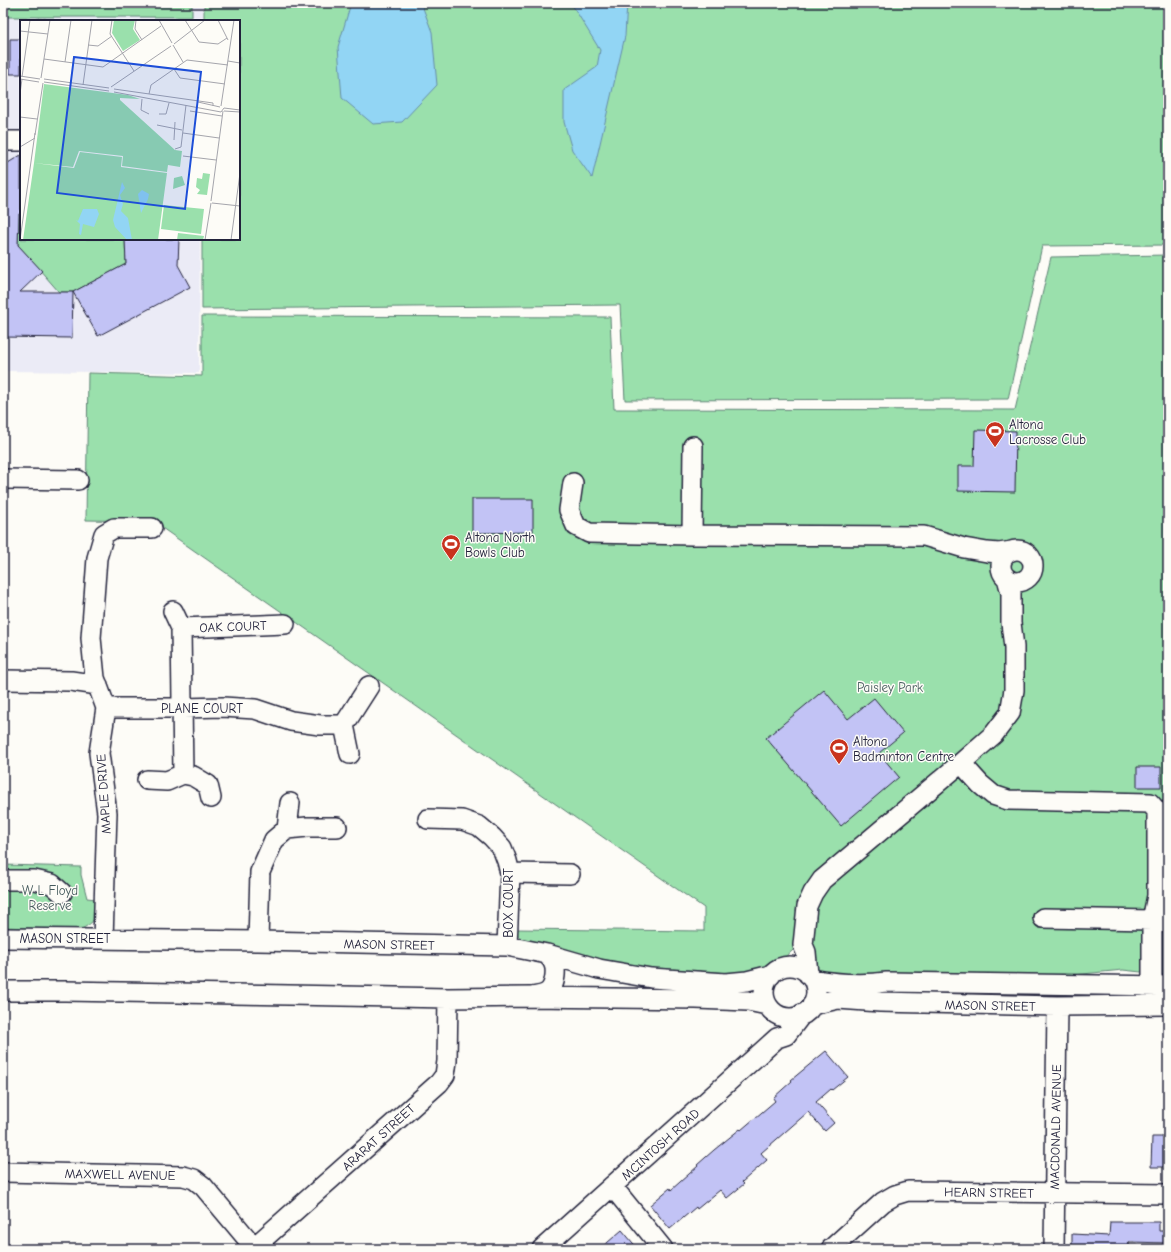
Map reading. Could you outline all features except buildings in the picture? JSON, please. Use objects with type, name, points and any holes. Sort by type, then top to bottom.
[{"type":"street","points":[[3,141],[20,141]]},
{"type":"street","points":[[692,535],[693,446]]},
{"type":"street","points":[[3,479],[78,480]]},
{"type":"street","points":[[573,483],[569,510],[576,526],[589,533],[924,536],[964,548],[987,552],[999,553],[1023,551],[1031,558],[1033,569],[1031,574],[1023,581],[1014,582],[1005,576],[997,566],[964,548]]},
{"type":"street","name":"MAPLE DRIVE","points":[[103,939],[107,813],[99,753],[106,708],[95,678],[91,638],[97,558],[104,534],[114,528],[152,528]]},
{"type":"street","points":[[3,991],[448,998],[531,997],[696,999],[748,1001],[769,1008],[783,1017],[796,1017],[807,1010],[815,992],[803,945],[807,906],[813,892],[822,880],[994,734],[1010,713],[1014,690],[1014,647],[1011,623],[1011,593],[1002,569],[1002,560],[1012,551]]},
{"type":"street","points":[[1014,647],[1018,621],[1018,606],[1027,578]]},
{"type":"street","name":"OAK COURT","points":[[173,611],[181,628],[183,774]]},
{"type":"street","name":"OAK COURT","points":[[181,628],[285,624]]},
{"type":"street","points":[[3,680],[71,681],[98,685]]},
{"type":"street","points":[[350,754],[344,725],[369,686]]},
{"type":"street","name":"PLANE COURT","points":[[106,708],[223,707],[255,709],[291,721],[320,725],[344,725]]},
{"type":"street","points":[[961,763],[980,784],[993,795],[1008,800],[1150,803],[1157,812],[1157,896],[1160,922],[1160,1004]]},
{"type":"street","points":[[147,780],[167,781],[183,774],[193,776],[208,785],[211,798]]},
{"type":"street","points":[[287,829],[290,803]]},
{"type":"street","name":"BOX COURT","points":[[428,819],[462,820],[478,826],[492,837],[502,848],[508,861],[510,873],[507,946]]},
{"type":"street","points":[[258,940],[260,872],[274,840],[287,829],[306,827],[337,827]]},
{"type":"street","points":[[510,873],[570,874]]},
{"type":"street","points":[[3,880],[34,880],[52,884],[62,893]]},
{"type":"street","points":[[1043,918],[1160,922]]},
{"type":"street","name":"MASON STREET","points":[[3,938],[258,940],[507,946],[547,954],[599,969],[651,978],[726,983],[747,981],[775,971]]},
{"type":"street","points":[[777,1038],[774,1029],[774,1019],[764,992],[764,986],[775,971],[798,948],[803,945]]},
{"type":"street","points":[[531,997],[542,995],[549,991],[553,984],[555,972],[554,963],[547,954]]},
{"type":"street","points":[[775,971],[792,966],[803,970],[810,977]]},
{"type":"street","name":"MASON STREET","points":[[810,977],[838,983],[867,984],[887,982],[1160,986]]},
{"type":"street","points":[[3,979],[65,991]]},
{"type":"street","name":"ARARAT STREET","points":[[253,1248],[439,1083],[446,1075],[448,1061],[448,998]]},
{"type":"street","name":"MASON STREET","points":[[807,1010],[838,999],[880,1002],[1057,1006],[1160,1004]]},
{"type":"street","name":"MACDONALD AVENUE","points":[[1054,1249],[1057,1006]]},
{"type":"street","name":"MCINTOSH ROAD","points":[[542,1249],[777,1038],[786,1035],[807,1010]]},
{"type":"street","name":"MAXWELL AVENUE","points":[[3,1172],[172,1175],[194,1179],[203,1186],[253,1248]]},
{"type":"street","points":[[612,1186],[663,1249]]},
{"type":"street","name":"HEARN STREET","points":[[831,1249],[883,1202],[895,1195],[908,1191],[1168,1194]]},
{"type":"shaded area","points":[[3,3],[203,3],[203,20],[20,20],[20,240],[200,240],[199,373],[3,371]]},
{"type":"green space","points":[[3,3],[192,3],[192,17],[3,17]]},
{"type":"green space","points":[[204,3],[1168,3],[1168,245],[1042,246],[1008,399],[625,400],[620,305],[202,309],[202,240],[240,240],[240,20],[204,20]]},
{"type":"green space","points":[[19,214],[20,240],[125,240],[126,264],[73,292],[59,292],[18,245]]},
{"type":"green space","name":"Paisley Park","points":[[1168,255],[1168,975],[1123,970],[1072,975],[931,974],[922,978],[818,974],[811,953],[793,950],[779,963],[767,971],[729,973],[634,967],[523,940],[516,934],[515,929],[704,931],[704,908],[152,521],[86,520],[88,373],[202,376],[202,316],[610,317],[614,409],[1015,410],[1051,257]]},
{"type":"green space","name":"W L Floyd Reserve","points":[[3,865],[81,867],[81,875],[87,898],[96,899],[94,918],[89,924],[79,930],[3,927]]},
{"type":"water","points":[[351,3],[423,3],[423,8],[432,32],[437,85],[402,122],[373,124],[342,98],[338,47]]},
{"type":"water","points":[[571,3],[627,3],[625,36],[592,178],[572,150],[564,122],[564,90],[597,67],[600,50]]},
{"type":"place","name":"Altona Lacrosse Club","points":[[995,448]]},
{"type":"place","name":"Altona North Bowls Club","points":[[451,561]]},
{"type":"place","name":"Altona Badminton Centre","points":[[839,765]]}]
